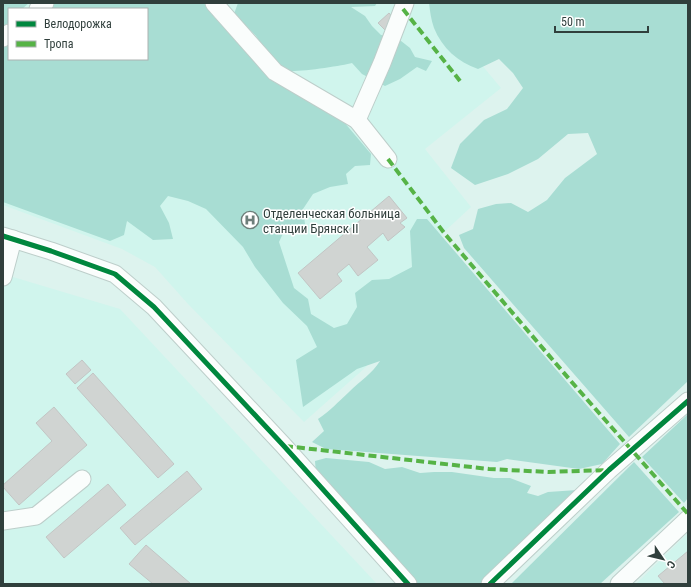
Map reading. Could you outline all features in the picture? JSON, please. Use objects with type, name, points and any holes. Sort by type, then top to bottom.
[{"type":"street","points":[[357,120],[382,63],[405,3]]},
{"type":"street","points":[[217,4],[275,72],[357,120],[388,159]]},
{"type":"street","points":[[3,277],[8,238],[51,251],[115,274],[148,302],[282,445],[408,584]]},
{"type":"street","points":[[490,584],[609,470],[688,401]]},
{"type":"street","points":[[3,521],[36,516],[82,479]]},
{"type":"street","points":[[619,584],[688,519]]},
{"type":"shaded area","name":"Отделенческая больница станции Брянск II","points":[[3,3],[436,3],[434,8],[501,88],[425,149],[471,207],[443,233],[366,367],[304,422],[188,304],[155,267],[122,249],[3,205]]},
{"type":"shaded area","points":[[3,3],[29,3],[23,8],[8,8],[8,23],[3,28]]},
{"type":"shaded area","points":[[46,3],[209,3],[214,17],[274,82],[298,91],[344,122],[371,154],[370,165],[355,166],[346,174],[348,184],[330,187],[313,194],[303,209],[305,224],[287,225],[279,242],[294,288],[308,299],[311,314],[334,328],[347,324],[357,307],[355,293],[372,280],[389,279],[412,267],[410,231],[417,219],[427,219],[620,444],[602,464],[579,469],[507,459],[497,462],[326,449],[312,442],[324,431],[318,419],[370,374],[380,361],[357,369],[303,407],[296,360],[317,347],[307,326],[283,303],[255,267],[243,247],[206,209],[188,201],[168,196],[160,206],[169,223],[173,239],[153,240],[127,221],[124,235],[110,241],[3,202],[3,47],[8,42],[8,60],[148,60],[148,8],[42,8]]},
{"type":"shaded area","points":[[238,3],[377,3],[375,6],[351,7],[365,16],[381,35],[396,37],[410,48],[415,57],[432,61],[426,71],[417,67],[400,79],[385,86],[362,74],[352,63],[327,68],[295,71],[282,70],[273,63],[256,36],[234,14]]},
{"type":"shaded area","points":[[429,3],[688,3],[688,381],[629,437],[464,248],[459,235],[473,229],[478,209],[496,204],[511,203],[528,212],[547,200],[565,178],[597,154],[588,133],[568,134],[538,159],[508,174],[475,185],[451,168],[460,144],[484,120],[507,109],[523,88],[513,73],[499,59],[478,69],[457,58],[446,48],[437,35],[431,19]]},
{"type":"shaded area","points":[[3,274],[120,309],[377,584],[3,584]]},
{"type":"shaded area","points":[[688,414],[688,498],[684,503],[642,457]]},
{"type":"shaded area","points":[[326,458],[369,462],[385,469],[402,467],[420,473],[452,472],[494,478],[510,478],[531,486],[527,493],[538,496],[548,492],[577,490],[485,584],[418,584],[316,474],[315,461]]},
{"type":"shaded area","points":[[634,462],[679,512],[600,584],[511,584]]},
{"type":"shaded area","points":[[688,533],[688,584],[636,584]]},
{"type":"building","points":[[389,13],[397,22],[387,32],[378,23]]},
{"type":"building","points":[[389,196],[407,218],[400,223],[405,227],[388,241],[383,233],[367,247],[378,260],[358,276],[349,264],[337,274],[342,281],[320,299],[298,273]]},
{"type":"building","points":[[82,360],[91,370],[75,384],[66,374]]},
{"type":"building","points":[[93,373],[174,464],[158,478],[77,388]]},
{"type":"building","points":[[54,407],[87,445],[19,505],[3,487],[3,485],[52,441],[36,423]]},
{"type":"building","points":[[187,471],[202,489],[135,545],[120,528]]},
{"type":"building","points":[[108,484],[126,505],[64,558],[46,537]]},
{"type":"building","points":[[146,545],[191,584],[153,584],[129,564]]},
{"type":"building","points":[[688,551],[688,584],[665,584],[658,576]]},
{"type":"marked path","points":[[403,9],[460,81]]},
{"type":"marked path","points":[[388,159],[445,234],[570,380],[688,514]]},
{"type":"marked path","points":[[285,446],[489,469],[548,472],[609,470]]},
{"type":"cycle path","points":[[3,236],[51,251],[115,274],[154,307],[283,445],[408,584]]},
{"type":"cycle path","points":[[490,584],[609,470],[688,401]]},
{"type":"place","name":"Отделенческая больница станции Брянск II","points":[[250,220]]}]
